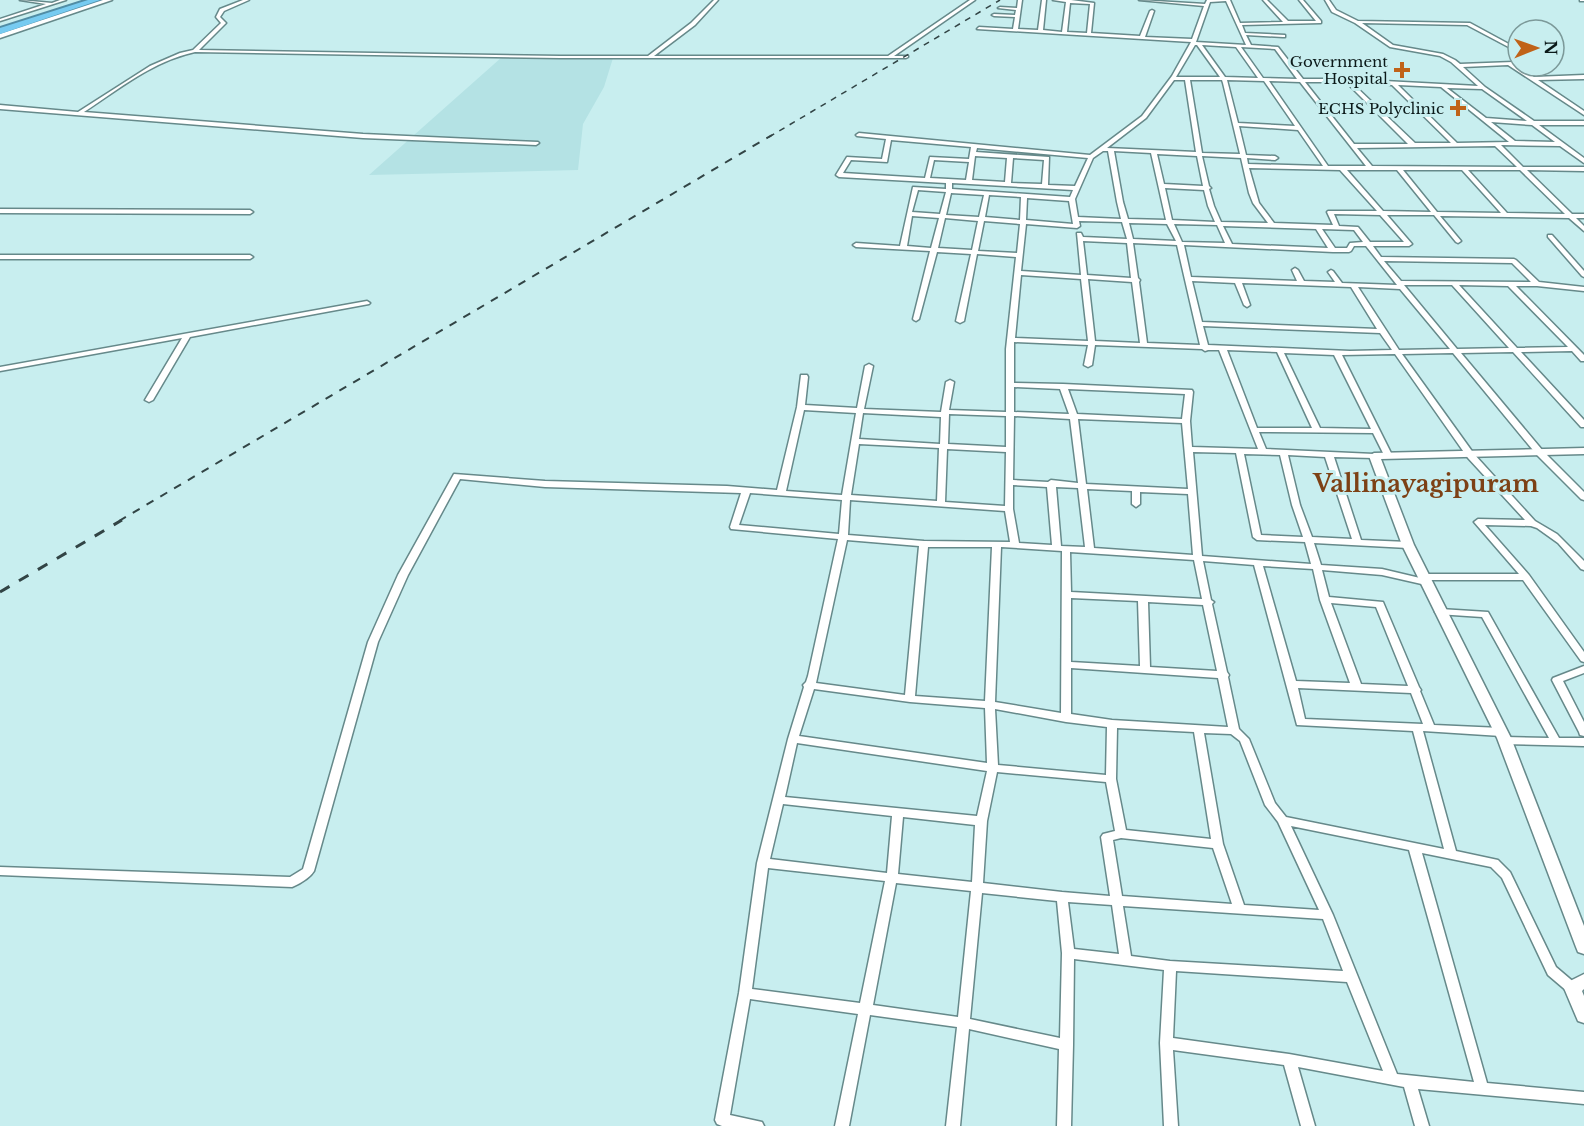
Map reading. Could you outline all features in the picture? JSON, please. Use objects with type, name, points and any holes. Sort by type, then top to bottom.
[{"type":"highway","points":[[0,32],[86,0]]},
{"type":"highway","points":[[0,32],[96,0]]},
{"type":"street","points":[[22,0],[52,4]]},
{"type":"street","points":[[0,20],[64,0]]},
{"type":"street","points":[[0,32],[109,0]]},
{"type":"street","points":[[195,51],[224,23],[218,17],[222,10],[247,0]]},
{"type":"street","points":[[650,56],[693,24],[716,0]]},
{"type":"street","points":[[889,57],[973,0]]},
{"type":"street","points":[[1015,31],[1020,0]]},
{"type":"street","points":[[1040,32],[1044,0]]},
{"type":"street","points":[[1055,0],[1092,3],[1089,35]]},
{"type":"street","points":[[1141,0],[1208,2],[1228,0],[1250,46]]},
{"type":"street","points":[[1265,0],[1286,22]]},
{"type":"street","points":[[1240,24],[1272,25],[1269,21],[1320,22],[1301,0]]},
{"type":"street","points":[[1327,0],[1334,11],[1357,22],[1392,46],[1441,56],[1459,66],[1484,88],[1564,144],[1584,161]]},
{"type":"street","points":[[1064,34],[1068,1]]},
{"type":"street","points":[[1088,365],[1092,343],[1080,239],[1072,199],[1075,188],[1091,157],[1144,117],[1173,78],[1196,43],[1208,2]]},
{"type":"street","points":[[1000,8],[1018,9]]},
{"type":"street","points":[[1142,38],[1152,11]]},
{"type":"street","points":[[994,15],[1017,16]]},
{"type":"street","points":[[1357,22],[1468,24],[1506,45]]},
{"type":"street","points":[[979,28],[1276,48],[1370,168]]},
{"type":"street","points":[[1245,34],[1283,36]]},
{"type":"street","points":[[1196,43],[1224,79],[1256,203],[1273,226]]},
{"type":"street","points":[[1238,46],[1327,168]]},
{"type":"street","points":[[79,113],[166,60],[183,52],[195,51],[906,57]]},
{"type":"street","points":[[1459,66],[1506,63]]},
{"type":"street","points":[[1534,79],[1584,77]]},
{"type":"street","points":[[1173,78],[1347,81],[1484,88]]},
{"type":"street","points":[[1187,78],[1199,155],[1211,206],[1229,245]]},
{"type":"street","points":[[1534,79],[1584,113]]},
{"type":"street","points":[[1347,81],[1413,145]]},
{"type":"street","points":[[1393,83],[1455,144]]},
{"type":"street","points":[[1443,87],[1514,143]]},
{"type":"street","points":[[0,107],[363,136],[536,143]]},
{"type":"street","points":[[1485,120],[1584,123]]},
{"type":"street","points":[[1236,124],[1298,128]]},
{"type":"street","points":[[859,135],[1091,157]]},
{"type":"street","points":[[889,138],[885,161],[849,158],[838,175],[1075,188]]},
{"type":"street","points":[[1496,144],[1584,229]]},
{"type":"street","points":[[1353,146],[1564,144]]},
{"type":"street","points":[[969,182],[974,146]]},
{"type":"street","points":[[1102,149],[1275,158]]},
{"type":"street","points":[[1111,150],[1137,280],[1144,346]]},
{"type":"street","points":[[1154,152],[1170,223],[1180,244],[1205,349]]},
{"type":"street","points":[[927,180],[932,158],[1010,156],[1047,158],[1045,187]]},
{"type":"street","points":[[1008,185],[1010,156]]},
{"type":"street","points":[[1246,166],[1584,169]]},
{"type":"street","points":[[1080,239],[1333,250],[1349,250],[1349,245],[1409,244],[1342,168]]},
{"type":"street","points":[[1398,168],[1458,241]]},
{"type":"street","points":[[1463,168],[1505,214]]},
{"type":"street","points":[[916,319],[949,191],[949,181]]},
{"type":"street","points":[[1161,186],[1208,188]]},
{"type":"street","points":[[903,248],[915,188],[1072,199]]},
{"type":"street","points":[[960,321],[977,252],[987,193]]},
{"type":"street","points":[[1015,545],[1009,508],[1011,340],[1024,195]]},
{"type":"street","points":[[0,211],[250,212]]},
{"type":"street","points":[[1337,227],[1330,212],[1584,216]]},
{"type":"street","points":[[909,214],[1023,222],[1124,221],[1356,228],[1379,260],[1540,453],[1584,497]]},
{"type":"street","points":[[1317,226],[1333,250]]},
{"type":"street","points":[[1550,236],[1584,274]]},
{"type":"street","points":[[856,245],[1020,255]]},
{"type":"street","points":[[0,257],[250,257]]},
{"type":"street","points":[[1379,260],[1514,261],[1536,284]]},
{"type":"street","points":[[1295,270],[1302,284]]},
{"type":"street","points":[[1331,272],[1340,285]]},
{"type":"street","points":[[1018,273],[1137,280]]},
{"type":"street","points":[[1189,279],[1354,286],[1453,283],[1536,284],[1584,289]]},
{"type":"street","points":[[1238,282],[1247,305]]},
{"type":"street","points":[[1453,283],[1584,425]]},
{"type":"street","points":[[1510,284],[1584,359]]},
{"type":"street","points":[[1354,286],[1382,330],[1471,456],[1532,523]]},
{"type":"street","points":[[0,369],[367,303]]},
{"type":"street","points":[[1199,324],[1382,330]]},
{"type":"street","points":[[149,400],[187,336]]},
{"type":"street","points":[[1011,340],[1337,353],[1458,353],[1573,349]]},
{"type":"street","points":[[1223,350],[1263,452]]},
{"type":"street","points":[[1280,351],[1317,430]]},
{"type":"street","points":[[1337,353],[1376,431],[1381,456],[1408,545],[1503,737],[1584,947]]},
{"type":"street","points":[[757,1126],[722,1120],[745,993],[763,863],[793,739],[808,685],[813,676],[843,537],[846,497],[869,366]]},
{"type":"street","points":[[781,493],[801,406],[804,377]]},
{"type":"street","points":[[940,505],[945,413],[950,382]]},
{"type":"street","points":[[1012,385],[1189,392],[1186,421],[1198,558],[1209,602],[1234,731]]},
{"type":"street","points":[[1063,386],[1074,417],[1090,549]]},
{"type":"street","points":[[801,406],[860,411],[1186,421]]},
{"type":"street","points":[[1254,430],[1376,431]]},
{"type":"street","points":[[855,441],[1010,450]]},
{"type":"street","points":[[1189,449],[1240,453],[1381,456],[1471,456],[1584,451]]},
{"type":"street","points":[[1240,453],[1257,537],[1408,545]]},
{"type":"street","points":[[1284,454],[1296,505],[1317,567],[1325,600],[1357,688]]},
{"type":"street","points":[[1329,455],[1357,542]]},
{"type":"street","points":[[0,871],[292,882],[308,871],[373,642],[403,574],[458,476],[545,484],[746,491],[1009,508]]},
{"type":"street","points":[[1009,482],[1193,492]]},
{"type":"street","points":[[1051,483],[1067,595],[1066,717]]},
{"type":"street","points":[[1136,488],[1136,504]]},
{"type":"street","points":[[746,491],[734,527],[924,544],[997,544],[1090,549],[1382,572],[1425,579],[1526,577]]},
{"type":"street","points":[[1584,567],[1555,536],[1541,526],[1532,523],[1478,522],[1526,577],[1584,659]]},
{"type":"street","points":[[910,699],[924,544]]},
{"type":"street","points":[[953,1126],[978,889],[981,821],[993,768],[990,705],[997,544]]},
{"type":"street","points":[[1258,563],[1301,722],[1417,727],[1503,737],[1584,742]]},
{"type":"street","points":[[1067,595],[1209,602]]},
{"type":"street","points":[[1143,599],[1145,670]]},
{"type":"street","points":[[1325,600],[1380,604],[1430,728]]},
{"type":"street","points":[[1440,612],[1485,614],[1556,741]]},
{"type":"street","points":[[1067,664],[1224,675]]},
{"type":"street","points":[[1584,669],[1557,680],[1584,732]]},
{"type":"street","points":[[1292,684],[1416,690]]},
{"type":"street","points":[[808,685],[910,699],[990,705],[1112,723],[1234,731],[1244,739],[1270,805],[1283,820],[1327,915],[1392,1078]]},
{"type":"street","points":[[1112,723],[1111,779],[1121,834]]},
{"type":"street","points":[[1417,727],[1451,853]]},
{"type":"street","points":[[1198,728],[1217,844],[1240,909]]},
{"type":"street","points":[[793,739],[993,768],[1111,779]]},
{"type":"street","points":[[778,800],[981,821]]},
{"type":"street","points":[[842,1126],[892,876],[898,813]]},
{"type":"street","points":[[1283,820],[1494,863],[1506,875],[1552,970],[1578,985],[1584,1016]]},
{"type":"street","points":[[1126,961],[1107,837],[1121,834],[1217,844]]},
{"type":"street","points":[[1414,846],[1482,1088]]},
{"type":"street","points":[[763,863],[1062,897],[1327,915]]},
{"type":"street","points":[[1062,897],[1068,953],[1068,1045],[1064,1126]]},
{"type":"street","points":[[1068,953],[1170,966],[1352,977]]},
{"type":"street","points":[[1170,966],[1166,1043],[1171,1126]]},
{"type":"street","points":[[745,993],[964,1023],[1068,1045]]},
{"type":"street","points":[[1166,1043],[1289,1060],[1409,1082],[1584,1098]]},
{"type":"street","points":[[1289,1060],[1308,1126]]},
{"type":"street","points":[[1409,1082],[1422,1126]]},
{"type":"shaded area","points":[[502,57],[613,58],[604,87],[583,124],[578,170],[369,175]]},
{"type":"railway","points":[[769,137],[1000,0]]},
{"type":"railway","points":[[119,521],[772,135]]},
{"type":"railway","points":[[0,592],[122,520]]},
{"type":"place","name":"Government Hospital","points":[[1402,70]]},
{"type":"place","name":"ECHS Polyclinic","points":[[1458,108]]},
{"type":"district","name":"Vallinayagipuram","points":[[1426,483]]}]
